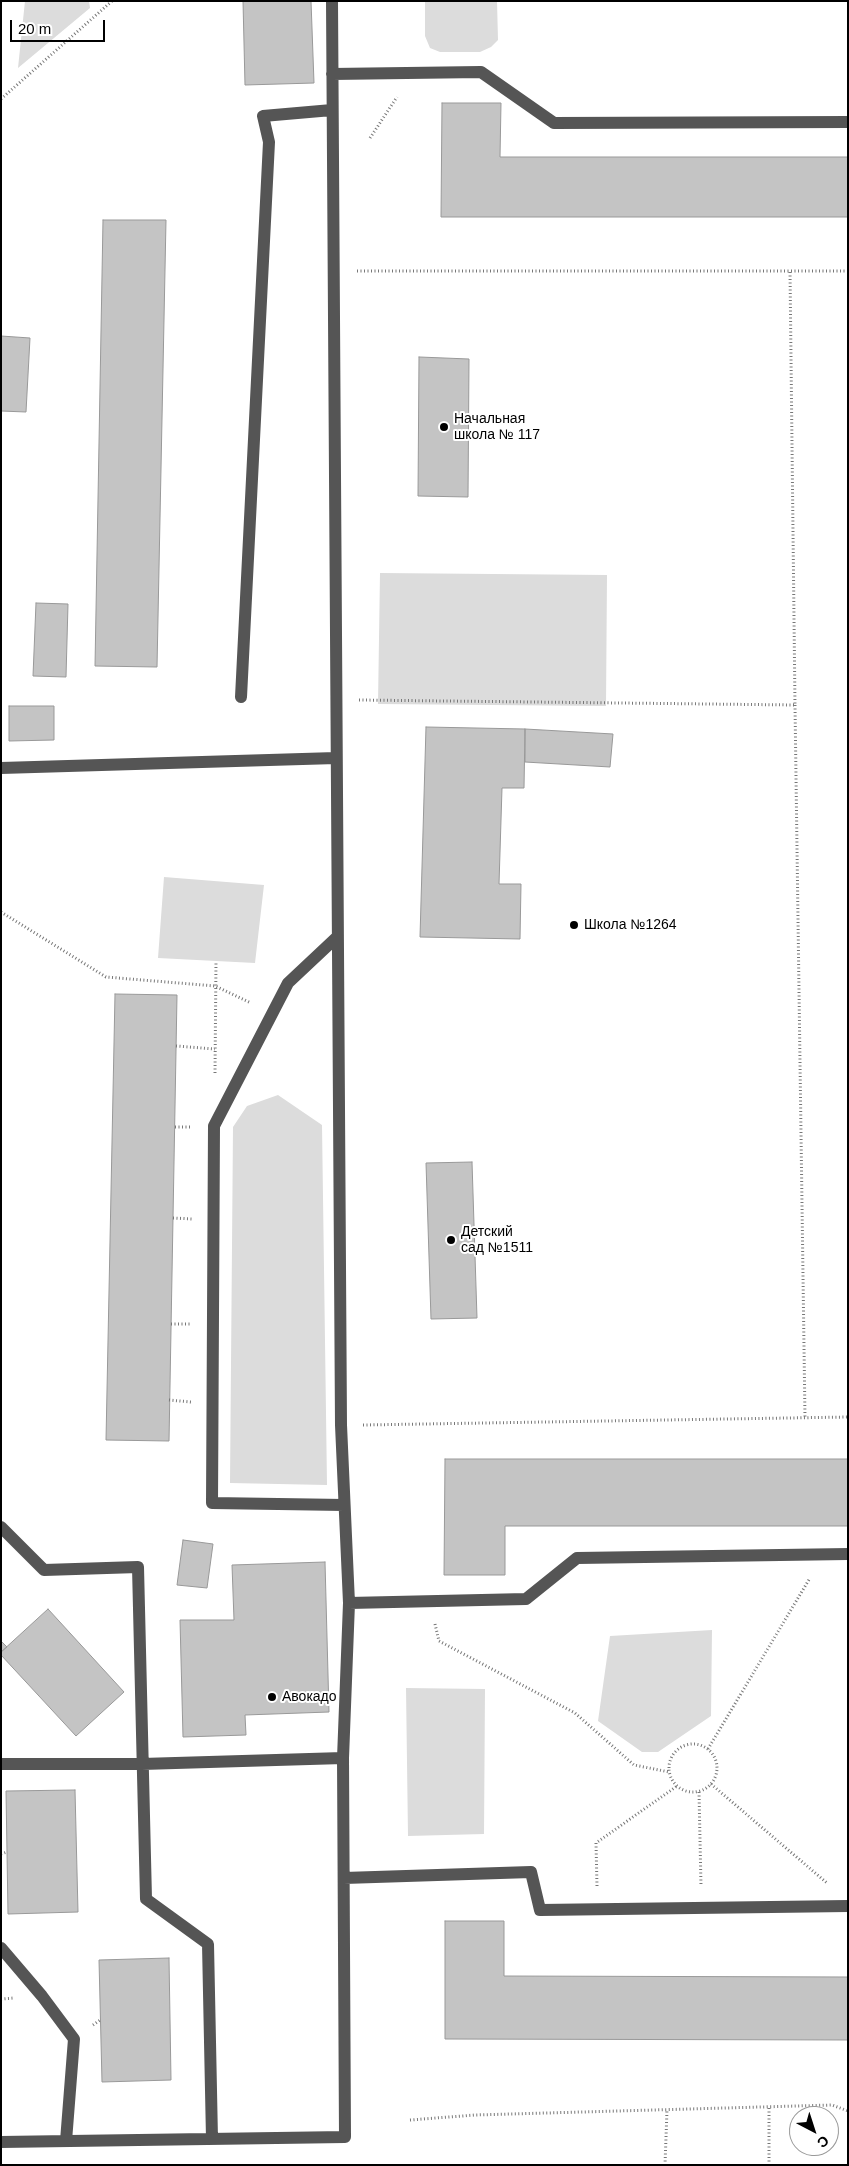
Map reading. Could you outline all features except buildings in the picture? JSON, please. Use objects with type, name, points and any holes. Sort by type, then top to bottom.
[{"type":"lane","points":[[1,2142],[345,2137],[343,1758],[349,1603],[341,1425],[332,1]]},
{"type":"lane","points":[[332,74],[481,72],[554,123],[848,122]]},
{"type":"lane","points":[[241,697],[269,142],[263,116],[332,110]]},
{"type":"lane","points":[[1,768],[336,758]]},
{"type":"lane","points":[[337,937],[288,983],[214,1126],[212,1503],[344,1505]]},
{"type":"lane","points":[[1,1526],[44,1570],[138,1567],[146,1899],[208,1944],[212,2140]]},
{"type":"lane","points":[[349,1603],[526,1599],[577,1558],[848,1554]]},
{"type":"lane","points":[[1,1764],[142,1764],[343,1758]]},
{"type":"lane","points":[[344,1878],[532,1872],[540,1910],[848,1906]]},
{"type":"lane","points":[[1,1948],[42,1996],[74,2039],[66,2141]]},
{"type":"path","points":[[1,100],[112,1]]},
{"type":"path","points":[[370,138],[412,73]]},
{"type":"path","points":[[790,270],[804,1418]]},
{"type":"path","points":[[334,271],[848,271]]},
{"type":"path","points":[[336,700],[795,705]]},
{"type":"path","points":[[1,912],[106,977],[215,986],[272,1014]]},
{"type":"path","points":[[215,1078],[216,961]]},
{"type":"path","points":[[176,1046],[215,1049]]},
{"type":"path","points":[[341,1425],[848,1417]]},
{"type":"path","points":[[708,1749],[824,1554]]},
{"type":"path","points":[[431,1601],[439,1641],[575,1713],[634,1765],[669,1772]]},
{"type":"path","points":[[692,1744],[708,1749],[713,1755],[717,1770],[711,1784],[698,1792],[684,1790],[677,1786],[669,1772],[672,1756],[677,1750],[692,1744]]},
{"type":"path","points":[[711,1784],[833,1888]]},
{"type":"path","points":[[598,1910],[596,1843],[677,1786]]},
{"type":"path","points":[[698,1792],[701,1908]]},
{"type":"path","points":[[1,1854],[7,1852]]},
{"type":"path","points":[[410,2120],[475,2115],[769,2106],[832,2105],[848,2111]]},
{"type":"path","points":[[768,2165],[769,2106]]},
{"type":"path","points":[[665,2165],[668,2110]]},
{"type":"shaded area","points":[[25,1],[89,1],[90,8],[18,68]]},
{"type":"shaded area","points":[[425,1],[497,1],[498,40],[491,47],[480,52],[440,52],[430,48],[425,36]]},
{"type":"shaded area","points":[[380,573],[607,575],[606,706],[378,704]]},
{"type":"shaded area","points":[[164,877],[264,885],[255,963],[158,958]]},
{"type":"shaded area","points":[[278,1095],[322,1125],[327,1485],[230,1483],[233,1127],[247,1106]]},
{"type":"shaded area","points":[[712,1630],[711,1716],[658,1752],[642,1752],[598,1721],[610,1636]]},
{"type":"shaded area","points":[[406,1688],[485,1689],[484,1834],[408,1836]]},
{"type":"place","name":"Начальная школа № 117","points":[[444,427]]},
{"type":"place","name":"Школа №1264","points":[[574,925]]},
{"type":"place","name":"Детский сад №1511","points":[[451,1240]]},
{"type":"place","name":"Авокадо","points":[[272,1697]]}]
